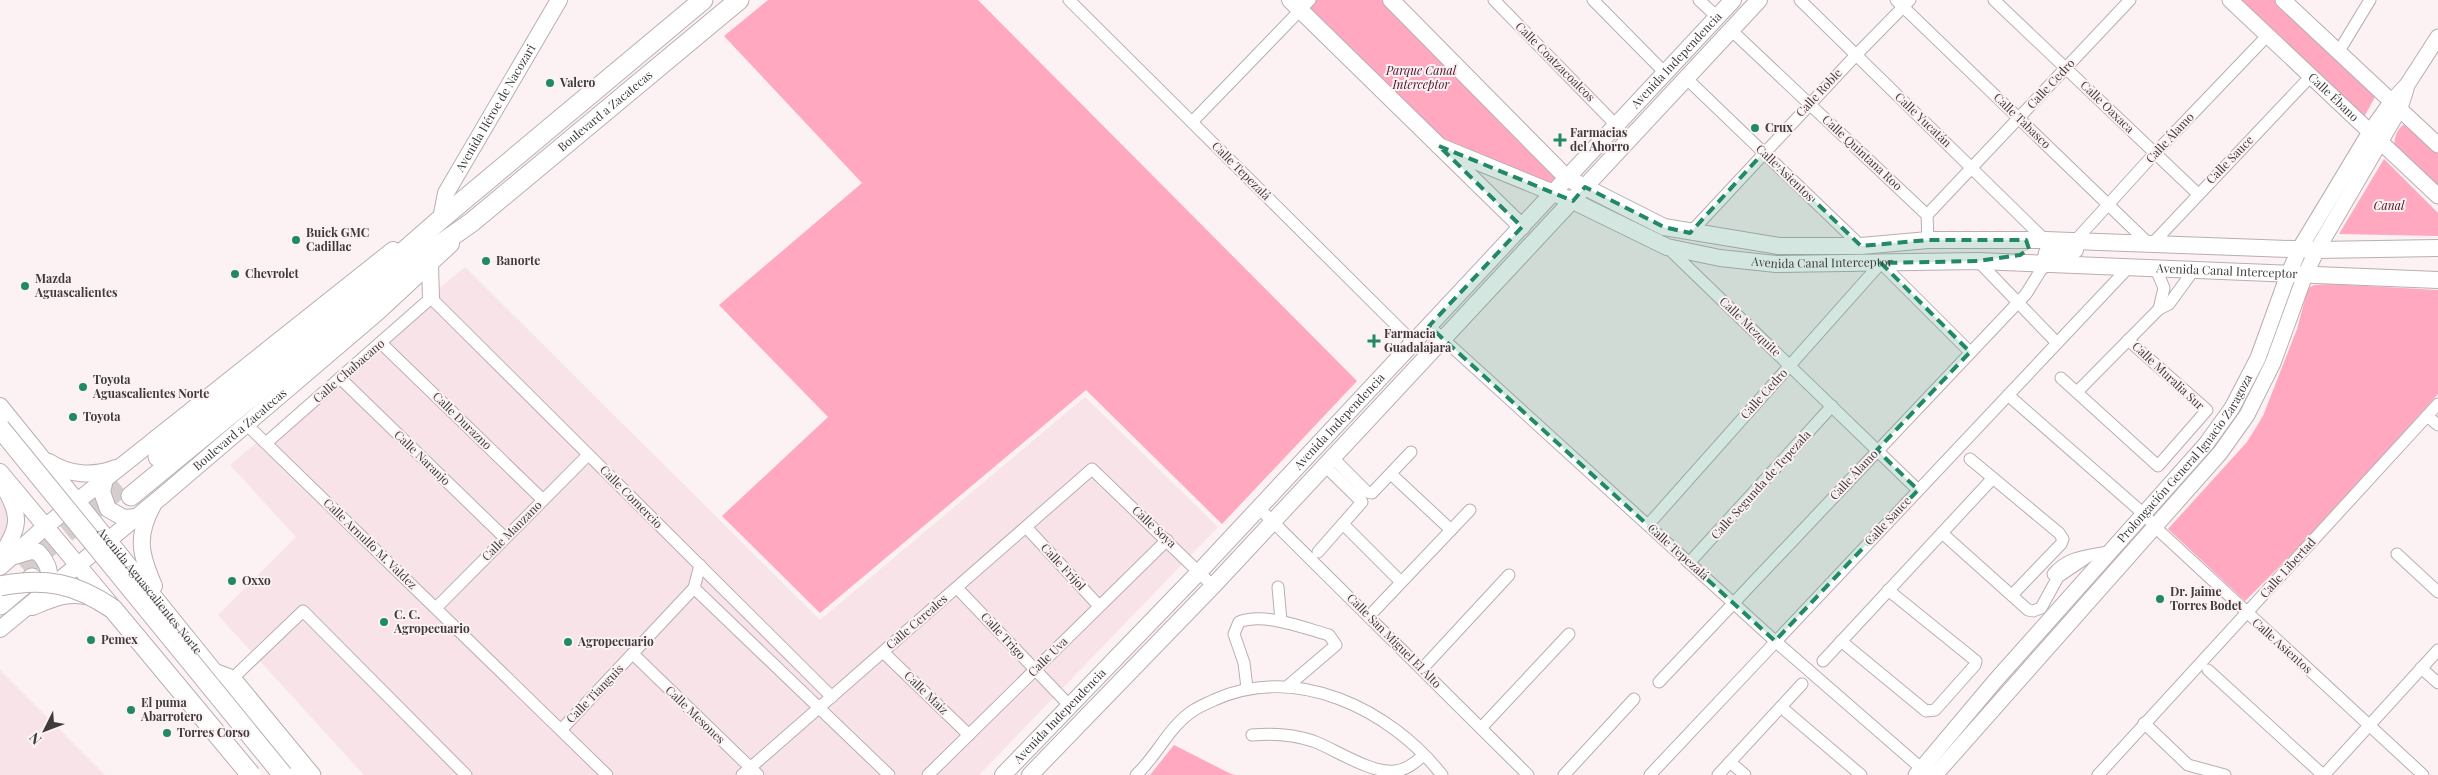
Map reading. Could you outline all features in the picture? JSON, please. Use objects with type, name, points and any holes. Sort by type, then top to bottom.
[{"type":"main road","name":"Avenida Héroe de Nacozari","points":[[441,220],[446,193],[559,0]]},
{"type":"main road","name":"Boulevard a Zacatecas","points":[[703,0],[441,220],[127,491],[418,260],[472,222],[739,0]]},
{"type":"main road","name":"Avenida Canal Interceptor","points":[[1391,0],[1567,178],[1664,227],[1779,246],[1861,246],[1928,240],[2045,240],[2318,250],[2438,248]]},
{"type":"main road","name":"Avenida Independencia","points":[[1002,775],[1200,571],[1733,0]]},
{"type":"main road","name":"Avenida Independencia","points":[[1030,775],[1213,586],[1760,0]]},
{"type":"main road","name":"Avenida Canal Interceptor","points":[[1300,3],[1439,146],[1554,192],[1667,247],[1720,258],[1776,264],[1978,261],[2156,270],[2438,280]]},
{"type":"main road","points":[[1439,146],[1522,227]]},
{"type":"main road","name":"Boulevard a Zacatecas","points":[[0,587],[46,526],[391,251],[441,220]]},
{"type":"main road","name":"Boulevard a Zacatecas","points":[[0,629],[77,564],[137,517],[246,424],[430,265],[472,222]]},
{"type":"main road","points":[[1978,261],[2025,253],[2029,249],[2026,240]]},
{"type":"main road","points":[[2044,265],[2047,254],[2094,248],[2117,242]]},
{"type":"main road","points":[[430,265],[431,298]]},
{"type":"main road","name":"Avenida Aguascalientes Norte","points":[[0,406],[298,775]]},
{"type":"main road","name":"Avenida Aguascalientes Norte","points":[[0,428],[283,775]]},
{"type":"main road","name":"Avenida Aguascalientes Norte","points":[[0,448],[268,775]]},
{"type":"main road","points":[[40,454],[60,468],[86,474],[104,472],[128,460]]},
{"type":"main road","points":[[21,496],[33,504],[43,504],[51,500],[58,488],[57,478],[53,470]]},
{"type":"main road","points":[[0,472],[252,775]]},
{"type":"main road","points":[[105,479],[102,492],[108,509],[124,518],[137,517]]},
{"type":"main road","points":[[0,480],[17,513],[17,565]]},
{"type":"main road","points":[[156,501],[144,526],[142,553],[143,563],[165,610]]},
{"type":"main road","points":[[17,565],[31,551],[38,552],[49,566],[48,588]]},
{"type":"main road","name":"Boulevard a Zacatecas","points":[[0,567],[17,565]]},
{"type":"main road","name":"Boulevard a Zacatecas","points":[[0,605],[17,565]]},
{"type":"main road","points":[[0,587],[31,581],[66,586],[96,597],[112,609],[252,775]]},
{"type":"main road","points":[[21,612],[61,596],[74,594],[100,601],[116,610]]},
{"type":"street","name":"Calle Tepezalá","points":[[1069,0],[1413,342]]},
{"type":"street","name":"Calle Coatzacoalcos","points":[[1494,0],[1616,125]]},
{"type":"street","points":[[1592,0],[1664,72]]},
{"type":"street","points":[[1699,0],[1717,17]]},
{"type":"street","name":"Calle Yucatán","points":[[1800,0],[2045,240]]},
{"type":"street","name":"Calle Cedro","points":[[1927,215],[2020,119],[2130,0]]},
{"type":"street","name":"Calle Ébano","points":[[2230,0],[2438,196]]},
{"type":"street","points":[[2339,51],[2370,0]]},
{"type":"street","name":"Calle Oaxaca","points":[[1998,1],[2198,194]]},
{"type":"street","points":[[2285,1],[2438,145]]},
{"type":"street","name":"Calle Roble","points":[[1690,232],[1903,2]]},
{"type":"street","name":"Calle Tabasco","points":[[1903,2],[2020,119],[2150,244]]},
{"type":"street","points":[[1192,122],[1300,3]]},
{"type":"street","name":"Calle Quintana Roo","points":[[1732,30],[1927,215]]},
{"type":"street","name":"Calle Álamo","points":[[2074,241],[2267,36]]},
{"type":"street","name":"Prolongación General Ignacio Zaragoza","points":[[1922,773],[2112,551],[2146,515],[2206,444],[2232,408],[2258,358],[2288,274],[2300,248],[2375,137],[2438,37]]},
{"type":"street","name":"Calle Sauce","points":[[2150,244],[2310,77]]},
{"type":"street","name":"Calle Asientos","points":[[1687,79],[1861,246]]},
{"type":"street","name":"Prolongación General Ignacio Zaragoza","points":[[1935,775],[2220,453],[2247,415],[2273,363],[2305,275],[2375,137]]},
{"type":"street","points":[[1927,215],[1928,240]]},
{"type":"street","name":"Calle Mezquite","points":[[1667,247],[1918,490]]},
{"type":"street","points":[[1978,261],[2057,343]]},
{"type":"street","points":[[1881,263],[1970,352]]},
{"type":"street","name":"Calle Cedro","points":[[1648,525],[1881,263]]},
{"type":"street","name":"Calle Álamo","points":[[1658,682],[2032,287],[2044,265]]},
{"type":"street","name":"Calle Sauce","points":[[1650,775],[2128,268]]},
{"type":"street","points":[[2156,270],[2164,288],[2159,309]]},
{"type":"street","name":"Calle Muralia Sur","points":[[2076,392],[2159,309],[2169,304],[2193,271]]},
{"type":"street","name":"Calle Chabacano","points":[[264,441],[381,343],[431,298]]},
{"type":"street","name":"Calle Comercio","points":[[431,298],[832,697]]},
{"type":"street","name":"Calle Tepezalá","points":[[1429,326],[1922,773]]},
{"type":"street","name":"Calle Muralia Sur","points":[[2061,378],[2158,466],[2207,410],[2128,340]]},
{"type":"street","name":"Calle Durazno","points":[[381,343],[543,500]]},
{"type":"street","name":"Calle Naranjo","points":[[340,378],[505,538]]},
{"type":"street","name":"Calle Asientos","points":[[2008,395],[2146,515],[2155,527],[2246,614],[2423,775]]},
{"type":"street","name":"Calle Libertad","points":[[2098,775],[2438,404]]},
{"type":"street","name":"Calle Segunda de Tepezala","points":[[1690,563],[1832,406]]},
{"type":"street","points":[[2427,416],[2438,426]]},
{"type":"street","name":"Calle Arnulfo M. Valdez","points":[[246,424],[608,775]]},
{"type":"street","points":[[1329,462],[1367,492],[1372,493],[1411,452]]},
{"type":"street","name":"Calle Manzano","points":[[436,608],[588,455]]},
{"type":"street","points":[[1970,459],[2059,533],[2063,539],[2061,544],[2012,595]]},
{"type":"street","points":[[1318,552],[1362,502],[1329,462]]},
{"type":"street","name":"Calle Cereales","points":[[750,773],[819,708],[1092,469]]},
{"type":"street","name":"Calle Soya","points":[[1092,469],[1200,571],[1213,586]]},
{"type":"street","points":[[1391,474],[1451,530]]},
{"type":"street","points":[[1823,661],[1993,478]]},
{"type":"street","name":"Calle San Miguel El Alto","points":[[1259,508],[1528,775]]},
{"type":"street","points":[[1374,611],[1470,510]]},
{"type":"street","points":[[1343,524],[1401,582]]},
{"type":"street","name":"Calle Frijol","points":[[1026,527],[1099,606]]},
{"type":"street","points":[[1942,533],[2024,606],[2038,598],[2061,564],[2078,556],[2089,556],[2112,551]]},
{"type":"street","name":"Calle Uva","points":[[928,775],[1167,540]]},
{"type":"street","points":[[2397,554],[2438,592]]},
{"type":"street","name":"Calle Tianguis","points":[[561,730],[694,588],[700,565]]},
{"type":"street","points":[[1422,669],[1509,575]]},
{"type":"street","points":[[1278,587],[1281,621]]},
{"type":"street","points":[[694,588],[889,775]]},
{"type":"street","name":"Calle Trigo","points":[[957,588],[1070,706]]},
{"type":"street","points":[[1841,641],[1926,711],[1936,710],[1975,666],[1976,661],[1888,590]]},
{"type":"street","points":[[232,678],[304,611],[466,775]]},
{"type":"street","points":[[1247,688],[1244,663],[1234,634],[1239,622],[1247,619],[1281,621],[1329,635],[1336,645],[1329,653],[1311,664],[1289,685]]},
{"type":"street","points":[[1481,728],[1569,634]]},
{"type":"street","points":[[2208,670],[2323,775],[2438,650]]},
{"type":"street","name":"Calle Maíz","points":[[883,652],[969,735]]},
{"type":"street","name":"Calle Mesones","points":[[633,654],[750,773]]},
{"type":"street","points":[[162,665],[176,694],[243,775]]},
{"type":"street","points":[[2422,668],[2438,683]]},
{"type":"street","points":[[214,671],[232,678],[313,775]]},
{"type":"street","points":[[1718,775],[1802,684]]},
{"type":"street","points":[[1136,775],[1175,727],[1194,710],[1247,688],[1289,685],[1328,695],[1372,714],[1396,730],[1424,755],[1442,775]]},
{"type":"street","points":[[1564,775],[1634,699]]},
{"type":"street","points":[[1781,707],[1861,775]]},
{"type":"street","points":[[2144,723],[2188,765],[2224,775]]},
{"type":"street","points":[[1252,735],[1277,732],[1312,741],[1382,771],[1395,771],[1410,767],[1424,755]]},
{"type":"street","points":[[1730,762],[1745,775]]},
{"type":"highlighted area","points":[[1439,146],[1573,201],[1585,187],[1664,227],[1690,233],[1764,152],[1861,246],[1928,240],[2026,240],[2029,249],[2020,255],[1978,261],[1881,263],[1970,352],[1877,450],[1918,490],[1775,641],[1429,326],[1522,227]]},
{"type":"shaded area","points":[[465,267],[820,620],[1085,397],[1218,527],[979,775],[364,775],[218,615],[296,537],[230,465]]},
{"type":"shaded area","points":[[0,491],[12,525],[0,546]]},
{"type":"shaded area","points":[[0,670],[105,775],[0,775]]},
{"type":"green space","points":[[768,0],[978,0],[1357,381],[1222,524],[1086,390],[820,613],[722,516],[828,417],[719,305],[862,183],[724,36]]},
{"type":"green space","name":"Parque Canal Interceptor","points":[[1301,0],[1383,0],[1558,173],[1553,184],[1441,139]]},
{"type":"green space","points":[[2239,0],[2278,0],[2376,95],[2363,119]]},
{"type":"green space","name":"Canal","points":[[2407,122],[2438,148],[2438,187],[2394,146],[2397,132]]},
{"type":"green space","name":"Canal","points":[[2384,159],[2438,213],[2438,236],[2339,234]]},
{"type":"green space","points":[[2331,284],[2438,290],[2438,394],[2315,531],[2245,601],[2168,529],[2247,442],[2263,416],[2297,329],[2308,288],[2314,285]]},
{"type":"green space","points":[[1174,745],[1231,774],[1236,775],[1150,775]]},
{"type":"tunnel","points":[[23,569],[122,487]]},
{"type":"place","name":"Valero","points":[[550,83]]},
{"type":"place","name":"Crux","points":[[1755,128]]},
{"type":"place","name":"Farmacias del Ahorro","points":[[1560,140]]},
{"type":"place","name":"Buick GMC Cadillac","points":[[296,240]]},
{"type":"place","name":"Banorte","points":[[486,261]]},
{"type":"place","name":"Chevrolet","points":[[235,274]]},
{"type":"place","name":"Mazda Aguascalientes","points":[[25,286]]},
{"type":"place","name":"Farmacia Guadalajara","points":[[1374,341]]},
{"type":"place","name":"Toyota Aguascalientes Norte","points":[[83,387]]},
{"type":"place","name":"Toyota","points":[[73,417]]},
{"type":"place","name":"Oxxo","points":[[232,581]]},
{"type":"place","name":"Dr. Jaime Torres Bodet","points":[[2160,599]]},
{"type":"place","name":"C. C. Agropecuario","points":[[384,622]]},
{"type":"place","name":"Pemex","points":[[91,640]]},
{"type":"place","name":"Agropecuario","points":[[568,642]]},
{"type":"place","name":"El puma Abarrotero","points":[[131,710]]},
{"type":"place","name":"Torres Corso","points":[[167,733]]}]
